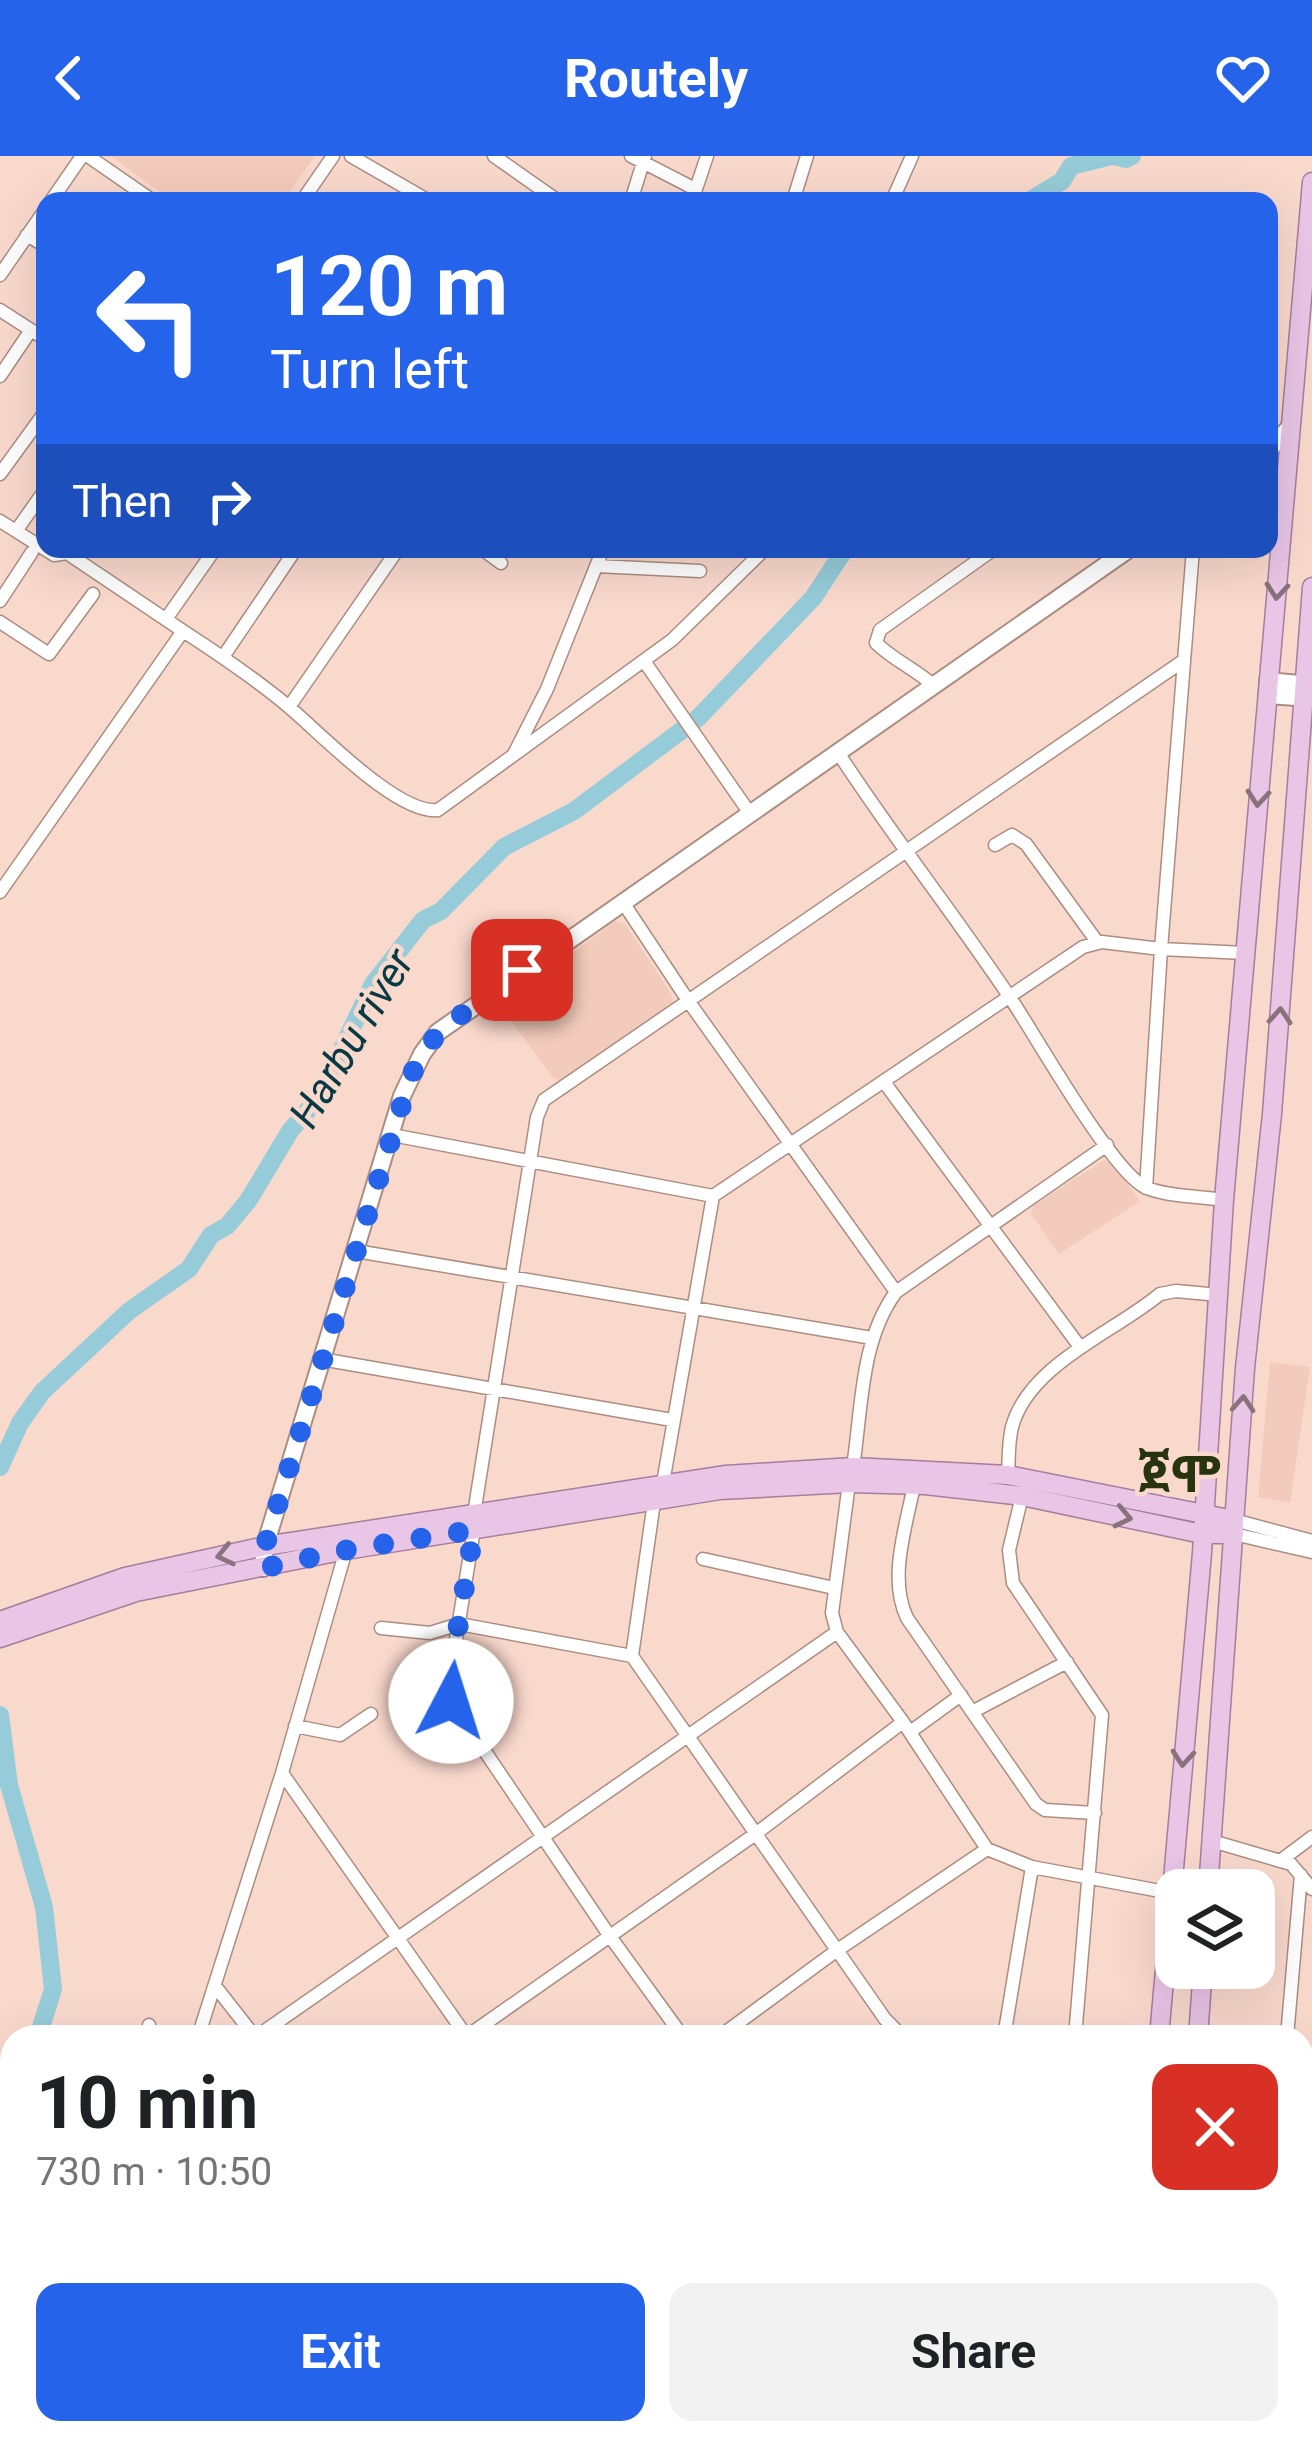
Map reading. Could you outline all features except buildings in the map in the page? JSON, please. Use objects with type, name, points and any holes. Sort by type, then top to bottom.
[{"type":"main road","points":[[1278,449],[1290,428],[1312,182]]},
{"type":"main road","points":[[1176,1869],[1268,688],[1272,558]]},
{"type":"main road","points":[[1210,1869],[1250,1304],[1273,1114],[1308,691],[1312,587]]},
{"type":"main road","points":[[4,1620],[125,1577],[265,1546],[474,1522],[659,1492],[851,1475],[1008,1475],[1204,1511],[1234,1527]]},
{"type":"main road","points":[[851,1475],[1022,1496],[1202,1534],[1234,1527]]},
{"type":"main road","points":[[1181,1507],[1206,1475]]},
{"type":"main road","points":[[0,1638],[136,1592],[474,1522]]},
{"type":"main road","points":[[1168,1527],[1192,1548],[1199,1573]]},
{"type":"main road","points":[[1161,2025],[1165,1989]]},
{"type":"main road","points":[[1199,2025],[1201,1989]]},
{"type":"street","points":[[62,192],[85,156],[139,192]]},
{"type":"street","points":[[308,192],[333,156]]},
{"type":"street","points":[[351,156],[411,192]]},
{"type":"street","points":[[494,156],[545,192]]},
{"type":"street","points":[[694,192],[707,156]]},
{"type":"street","points":[[796,192],[807,156]]},
{"type":"street","points":[[896,192],[911,156]]},
{"type":"street","points":[[633,192],[639,158],[689,192]]},
{"type":"street","points":[[400,192],[403,188]]},
{"type":"street","points":[[0,275],[36,222]]},
{"type":"street","points":[[26,235],[36,241]]},
{"type":"street","points":[[0,310],[36,333]]},
{"type":"street","points":[[0,376],[32,330]]},
{"type":"street","points":[[0,474],[36,424]]},
{"type":"street","points":[[16,531],[36,503]]},
{"type":"street","points":[[0,520],[36,544]]},
{"type":"street","points":[[0,601],[32,552]]},
{"type":"street","points":[[78,558],[223,657],[378,784],[426,812],[447,806],[672,640],[756,558]]},
{"type":"street","points":[[166,619],[209,558]]},
{"type":"street","points":[[223,657],[290,558]]},
{"type":"street","points":[[289,707],[392,558]]},
{"type":"street","points":[[494,558],[500,562]]},
{"type":"street","points":[[511,760],[548,689],[599,558]]},
{"type":"street","points":[[933,685],[911,665],[880,649],[877,637],[880,630],[981,558]]},
{"type":"street","points":[[263,1568],[265,1546],[321,1359],[411,1075],[438,1032],[1116,558]]},
{"type":"street","points":[[1147,1188],[1192,558]]},
{"type":"street","points":[[596,566],[700,571]]},
{"type":"street","points":[[0,622],[50,654],[92,594]]},
{"type":"street","points":[[1,890],[184,632]]},
{"type":"street","points":[[644,661],[749,812]]},
{"type":"street","points":[[674,2025],[451,1701],[449,1682],[494,1390],[544,1100],[1184,661]]},
{"type":"street","points":[[1268,688],[1308,691]]},
{"type":"street","points":[[837,751],[904,853],[1008,994],[1107,1145],[1147,1188],[1225,1200]]},
{"type":"street","points":[[995,845],[1012,835],[1026,844],[1098,943]]},
{"type":"street","points":[[622,901],[896,1292]]},
{"type":"street","points":[[392,1136],[712,1196],[1082,946],[1098,943],[1245,953]]},
{"type":"street","points":[[884,1082],[1081,1347]]},
{"type":"street","points":[[1107,1145],[896,1292],[883,1310],[872,1338],[832,1613],[837,1632],[907,1727],[987,1850],[1033,1867],[1155,1889]]},
{"type":"street","points":[[712,1196],[632,1655],[890,2025]]},
{"type":"street","points":[[356,1251],[872,1338]]},
{"type":"street","points":[[1008,1475],[1016,1416],[1053,1369],[1168,1291],[1219,1295]]},
{"type":"street","points":[[321,1359],[672,1420]]},
{"type":"street","points":[[914,1485],[901,1552],[901,1604],[907,1618],[1036,1804],[1045,1810],[1095,1813]]},
{"type":"street","points":[[1022,1496],[1008,1568],[1020,1596],[1102,1714],[1076,2025]]},
{"type":"street","points":[[1234,1527],[1312,1541]]},
{"type":"street","points":[[1234,1527],[1312,1552]]},
{"type":"street","points":[[202,2025],[282,1774],[346,1550]]},
{"type":"street","points":[[703,1559],[834,1588]]},
{"type":"street","points":[[381,1628],[430,1633],[459,1624],[632,1655]]},
{"type":"street","points":[[274,2025],[837,1632]]},
{"type":"street","points":[[972,1712],[1067,1662]]},
{"type":"street","points":[[483,2025],[907,1727],[961,1695]]},
{"type":"street","points":[[296,1726],[340,1736],[371,1714]]},
{"type":"street","points":[[282,1774],[458,2025]]},
{"type":"street","points":[[1280,1861],[1312,1837]]},
{"type":"street","points":[[1212,1841],[1291,1864],[1312,1889]]},
{"type":"street","points":[[734,2025],[987,1850]]},
{"type":"street","points":[[1006,2025],[1033,1867]]},
{"type":"street","points":[[1288,2025],[1301,1875]]},
{"type":"street","points":[[1297,1918],[1312,1912]]},
{"type":"street","points":[[215,1986],[246,2025]]},
{"type":"shaded area","points":[[111,156],[315,156],[289,192],[160,192]]},
{"type":"shaded area","points":[[615,921],[625,924],[672,995],[673,1004],[560,1080],[553,1078],[504,1004]]},
{"type":"shaded area","points":[[1104,1160],[1114,1164],[1140,1201],[1059,1254],[1031,1214],[1034,1205]]},
{"type":"shaded area","points":[[1270,1362],[1310,1367],[1290,1503],[1258,1497]]},
{"type":"waterway","name":"Harbu river","points":[[1044,192],[1062,181],[1071,166],[1112,156]]},
{"type":"waterway","name":"Harbu river","points":[[1114,156],[1132,156]]},
{"type":"waterway","name":"Harbu river","points":[[0,1467],[20,1423],[42,1392],[129,1311],[189,1269],[211,1235],[227,1226],[248,1201],[290,1131],[319,1097],[373,984],[423,920],[441,911],[504,847],[574,811],[698,718],[813,598],[839,558]]},
{"type":"waterway","name":"Harbu river","points":[[0,1715],[9,1785],[44,1907],[53,1989],[42,2025]]},
{"type":"district","name":"ጀሞ","points":[[1180,1474]]},
{"type":"route","points":[[451,1701],[449,1682],[474,1530],[263,1568],[265,1546],[411,1075],[438,1032],[522,970]]}]
